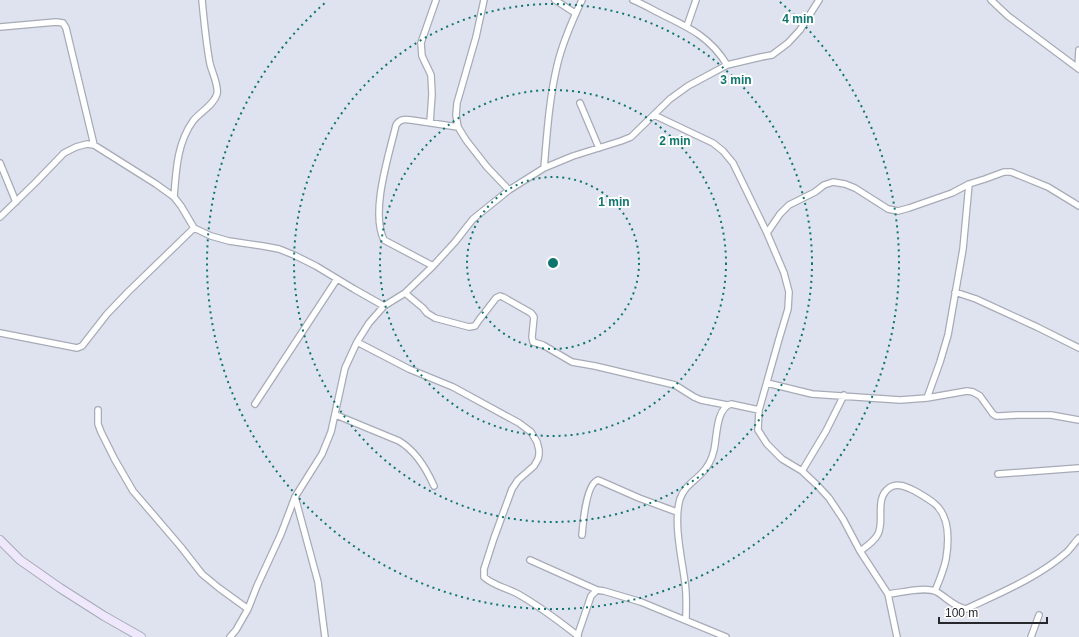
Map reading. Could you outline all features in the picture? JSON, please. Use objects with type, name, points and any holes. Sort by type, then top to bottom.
[{"type":"street","points":[[174,197],[176,166],[186,132],[194,120],[217,94],[210,64],[202,0]]},
{"type":"street","points":[[430,123],[432,94],[431,75],[422,56],[421,44],[436,0]]},
{"type":"street","points":[[484,0],[476,37],[457,103],[456,115],[458,127],[466,140],[487,167],[509,190]]},
{"type":"street","points":[[555,0],[575,13]]},
{"type":"street","points":[[544,168],[550,102],[557,65],[575,13],[582,0]]},
{"type":"street","points":[[632,0],[687,26],[707,41],[720,54],[727,66]]},
{"type":"street","points":[[687,26],[696,0]]},
{"type":"street","points":[[230,637],[236,630],[248,609],[281,534],[295,497],[322,454],[336,415],[345,368],[357,342],[369,322],[384,306],[405,293],[433,266],[473,219],[509,190],[544,168],[573,156],[621,141],[631,136],[670,100],[688,86],[727,66],[761,56],[772,55],[788,43],[800,30],[819,0]]},
{"type":"street","points":[[991,0],[1008,16],[1078,68]]},
{"type":"street","points":[[0,27],[56,22],[63,23],[66,28],[94,145]]},
{"type":"street","points":[[1078,68],[1079,50]]},
{"type":"street","points":[[580,103],[599,148]]},
{"type":"street","points":[[654,115],[713,143],[723,151],[733,163],[767,233],[784,273],[789,292],[788,309],[760,410],[758,430],[767,444],[782,459],[802,471],[829,498],[843,519],[860,551],[888,594],[897,637]]},
{"type":"street","points":[[433,266],[384,240],[380,233],[379,201],[396,125],[399,121],[403,119],[458,127]]},
{"type":"street","points":[[0,217],[64,153],[76,147],[87,144],[94,145],[174,197],[194,228],[211,236],[229,241],[279,249],[294,254],[384,306]]},
{"type":"street","points":[[0,163],[16,202]]},
{"type":"street","points":[[767,233],[780,214],[789,205],[815,192],[824,185],[833,182],[845,184],[855,188],[888,209],[898,211],[952,194],[969,184],[1004,172],[1011,172],[1048,187],[1079,206]]},
{"type":"street","points":[[927,398],[948,335],[963,249],[969,184]]},
{"type":"street","points":[[0,333],[77,348],[82,346],[107,314],[194,228]]},
{"type":"street","points":[[255,404],[337,279]]},
{"type":"street","points":[[955,292],[976,299],[1037,326],[1079,348]]},
{"type":"street","points":[[405,293],[427,313],[435,318],[469,327],[475,326],[496,298],[500,296],[531,313],[534,317],[533,342],[543,345],[572,362],[675,385],[701,400],[760,410]]},
{"type":"street","points":[[357,342],[409,369],[452,387],[519,423],[530,432],[537,442],[539,455],[534,466],[518,480],[512,489],[484,569],[484,577],[489,582],[517,594],[534,604],[578,636],[591,596],[597,590]]},
{"type":"street","points":[[767,383],[812,394],[900,400],[927,398],[967,391],[973,392],[980,396],[992,414],[996,416],[1051,415],[1079,420]]},
{"type":"street","points":[[802,471],[826,431],[844,395]]},
{"type":"street","points":[[686,620],[685,586],[678,536],[678,512],[680,500],[687,486],[702,473],[710,463],[714,450],[719,418],[727,405]]},
{"type":"street","points":[[98,410],[98,424],[101,432],[133,491],[202,574],[248,609]]},
{"type":"street","points":[[336,415],[399,441],[407,446],[418,458],[434,486]]},
{"type":"street","points":[[998,474],[1079,468]]},
{"type":"street","points":[[582,535],[588,495],[591,485],[594,481],[598,480],[639,498],[678,512]]},
{"type":"street","points":[[860,551],[873,541],[880,530],[881,501],[885,492],[889,488],[901,485],[912,490],[936,505],[942,514],[947,527],[948,540],[945,560],[935,591]]},
{"type":"street","points":[[295,497],[318,582],[326,637]]},
{"type":"street","points":[[1067,551],[1079,538]]},
{"type":"street","points":[[0,540],[20,560],[60,588],[141,637]]},
{"type":"street","points":[[888,594],[922,589],[935,591],[959,608],[966,609],[1012,587],[1038,572],[1079,542]]},
{"type":"street","points":[[530,560],[597,590],[641,602],[726,637]]},
{"type":"street","points":[[1031,637],[1039,615]]}]
